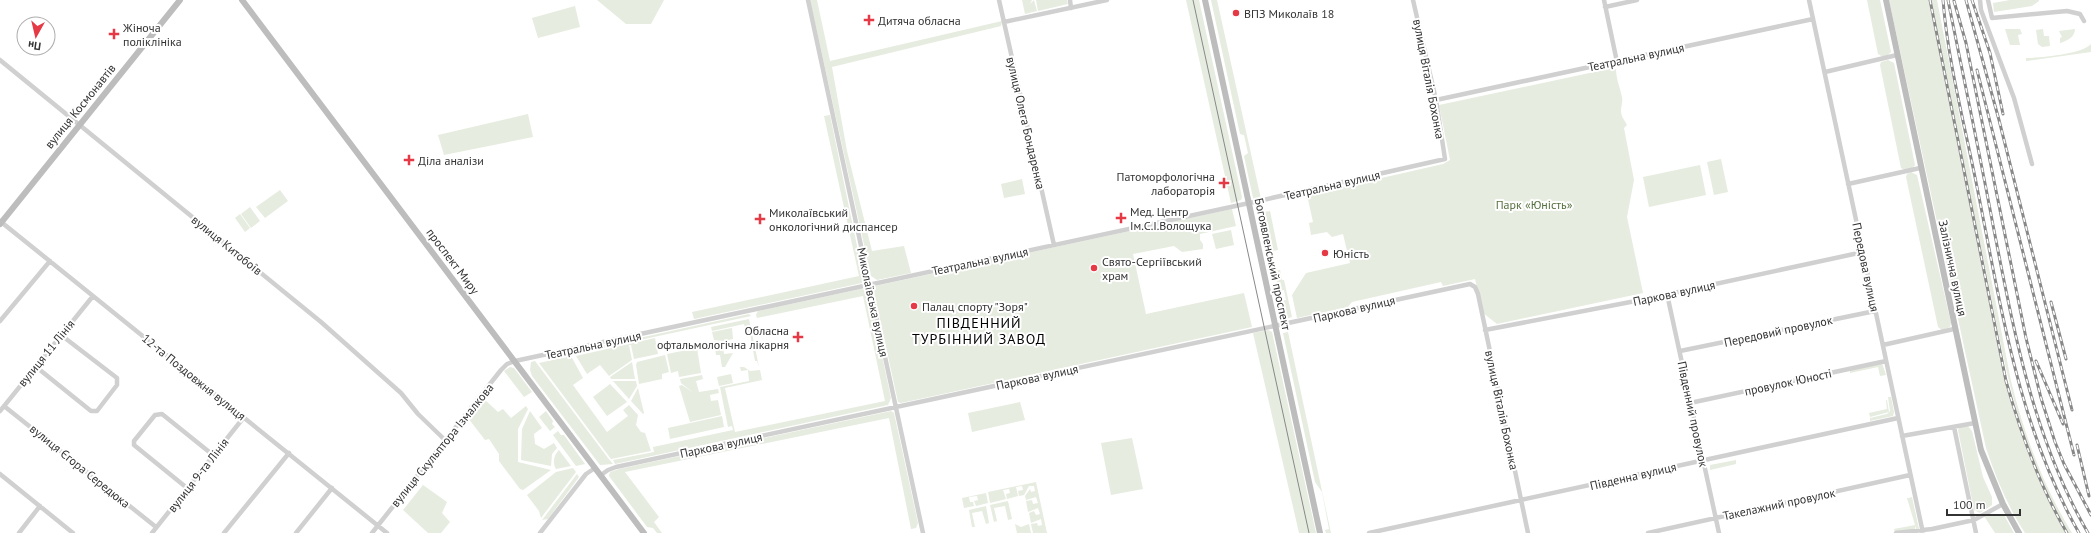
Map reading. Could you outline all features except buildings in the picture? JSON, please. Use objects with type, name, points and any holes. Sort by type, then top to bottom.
[{"type":"main road","name":"Богоявленський проспект","points":[[1205,0],[1320,533]]},
{"type":"main road","name":"Залізнична вулиця","points":[[1886,0],[1920,168],[1981,450],[2003,504],[2019,533]]},
{"type":"main road","name":"вулиця Космонавтів","points":[[0,222],[179,1]]},
{"type":"main road","name":"проспект Миру","points":[[243,1],[644,533]]},
{"type":"street","name":"Миколаївська вулиця","points":[[808,0],[923,533]]},
{"type":"street","name":"вулиця Олега Бондаренка","points":[[999,0],[1054,245]]},
{"type":"street","points":[[1070,0],[1071,8]]},
{"type":"street","points":[[1004,22],[1107,0]]},
{"type":"street","name":"вулиця Віталія Бохонка","points":[[1413,0],[1436,100],[1445,159]]},
{"type":"street","points":[[1604,0],[1617,62]]},
{"type":"street","points":[[1606,7],[1637,0]]},
{"type":"street","name":"Передова вулиця","points":[[1809,0],[1923,532]]},
{"type":"street","points":[[1980,0],[1981,10],[2014,98],[2032,164]]},
{"type":"street","points":[[1988,0],[1992,18],[2067,11],[2080,14],[2084,21]]},
{"type":"street","name":"Театральна вулиця","points":[[1436,100],[1813,19]]},
{"type":"street","points":[[1825,72],[1897,55]]},
{"type":"street","name":"вулиця Китобоїв","points":[[0,60],[320,322],[401,392],[418,414],[445,440]]},
{"type":"street","name":"Театральна вулиця","points":[[515,361],[1249,203],[1445,159]]},
{"type":"street","points":[[1848,184],[1920,168]]},
{"type":"street","name":"12-та Поздовжня вулиця","points":[[0,222],[289,453],[386,533]]},
{"type":"street","name":"Паркова вулиця","points":[[1485,330],[1667,294],[1863,252]]},
{"type":"street","points":[[0,322],[50,261]]},
{"type":"street","name":"Паркова вулиця","points":[[601,475],[616,467],[1276,326],[1465,284],[1470,284],[1475,288]]},
{"type":"street","name":"вулиця Віталія Бохонка","points":[[1475,288],[1528,533]]},
{"type":"street","name":"Південний провулок","points":[[1667,294],[1719,533]]},
{"type":"street","name":"вулиця 11 Лінія","points":[[0,411],[93,296]]},
{"type":"street","name":"Передовий провулок","points":[[1680,352],[1875,311]]},
{"type":"street","points":[[1883,345],[1954,329]]},
{"type":"street","points":[[35,366],[91,411],[97,411],[117,385],[117,378],[61,335]]},
{"type":"street","name":"провулок Юності","points":[[1690,403],[1886,360]]},
{"type":"street","name":"вулиця Скульптора Ізмалкова","points":[[372,533],[501,370],[507,364],[515,361]]},
{"type":"street","name":"вулиця Єгора Середюка","points":[[4,406],[156,527]]},
{"type":"street","points":[[187,488],[134,445],[134,441],[154,415],[162,414],[213,455]]},
{"type":"street","name":"вулиця 9-та Лінія","points":[[152,533],[244,417]]},
{"type":"street","name":"Південна вулиця","points":[[1369,533],[1898,418]]},
{"type":"street","points":[[1902,436],[1975,423]]},
{"type":"street","points":[[1954,427],[1976,533]]},
{"type":"street","points":[[224,533],[289,453]]},
{"type":"street","points":[[540,533],[586,474],[595,468]]},
{"type":"street","points":[[0,474],[74,533]]},
{"type":"street","name":"Такелажний провулок","points":[[1648,533],[1910,475]]},
{"type":"street","points":[[296,533],[332,488]]},
{"type":"street","points":[[1896,533],[1910,530],[1923,532],[1974,520],[2003,504]]},
{"type":"street","points":[[19,533],[40,506]]},
{"type":"green space","points":[[597,0],[664,0],[651,24],[626,24]]},
{"type":"green space","points":[[810,0],[817,0],[830,61],[1002,21],[1001,26],[832,67],[847,151],[872,251],[904,246],[911,273],[877,280],[871,276]]},
{"type":"green space","points":[[1022,0],[1032,0],[1030,4],[1034,0],[1037,11],[1025,14]]},
{"type":"green space","points":[[1036,0],[1067,0],[1068,4],[1038,11]]},
{"type":"green space","points":[[1186,0],[1199,0],[1242,197],[1241,200],[1231,203]]},
{"type":"green space","points":[[1211,0],[1217,0],[1261,199],[1256,200],[1253,198],[1244,156],[1248,153],[1244,135],[1240,134]]},
{"type":"green space","points":[[1867,0],[1880,0],[1891,52],[1883,57],[1878,54]]},
{"type":"green space","points":[[1889,0],[1929,0],[2006,381],[2017,420],[2038,478],[2066,533],[2025,533],[2003,492],[1986,448]]},
{"type":"green space","points":[[1930,0],[1937,0],[2016,401],[2028,440],[2043,478],[2072,533],[2068,533],[2051,502],[2025,437],[2015,404],[2006,370]]},
{"type":"green space","points":[[2010,0],[2039,1],[2032,6],[1994,12],[1993,3]]},
{"type":"green space","points":[[575,6],[580,27],[538,38],[532,18]]},
{"type":"green space","points":[[2005,29],[2020,29],[2022,34],[2018,35],[2020,45],[2010,45]]},
{"type":"green space","points":[[2043,29],[2044,36],[2049,36],[2050,46],[2042,47],[2038,44],[2036,30]]},
{"type":"green space","points":[[2075,29],[2074,34],[2068,40],[2060,43],[2060,38],[2062,37],[2059,31]]},
{"type":"green space","points":[[2091,44],[2091,52],[2026,61],[2026,58],[2070,53]]},
{"type":"green space","points":[[1888,60],[1894,63],[1915,165],[1913,168],[1909,169],[1901,168],[1880,65],[1881,62]]},
{"type":"green space","name":"Парк «Юність»","points":[[1613,68],[1614,70],[1616,69],[1622,97],[1621,110],[1627,125],[1624,128],[1634,180],[1627,217],[1643,293],[1497,324],[1483,313],[1475,279],[1443,286],[1441,282],[1352,302],[1348,307],[1297,318],[1292,295],[1306,273],[1350,263],[1343,234],[1332,237],[1327,232],[1311,235],[1309,223],[1313,222],[1307,195],[1443,164],[1450,160],[1439,105]]},
{"type":"green space","points":[[528,114],[533,137],[444,155],[438,135]]},
{"type":"green space","points":[[830,115],[864,280],[862,283],[694,319],[692,312],[859,276],[824,116]]},
{"type":"green space","points":[[1721,159],[1728,192],[1714,195],[1707,162]]},
{"type":"green space","points":[[1700,165],[1706,195],[1649,207],[1643,177]]},
{"type":"green space","points":[[1911,172],[1917,175],[1951,323],[1950,327],[1942,330],[1938,327],[1906,177],[1907,174]]},
{"type":"green space","points":[[1022,179],[1025,194],[1004,198],[1001,184]]},
{"type":"green space","points":[[280,190],[288,201],[265,218],[256,207]]},
{"type":"green space","points":[[250,207],[260,221],[251,228],[241,214]]},
{"type":"green space","points":[[1232,209],[1236,226],[1200,234],[1203,249],[1182,252],[1174,246],[1133,254],[1146,314],[1244,293],[1252,327],[901,403],[898,402],[873,288],[875,286]]},
{"type":"green space","points":[[1270,211],[1278,250],[1272,251],[1264,212]]},
{"type":"green space","points":[[240,214],[250,228],[245,232],[235,218]]},
{"type":"green space","points":[[1231,230],[1234,245],[1216,249],[1212,234]]},
{"type":"green space","points":[[1280,270],[1282,280],[1284,280],[1292,317],[1282,320],[1281,301],[1286,300],[1284,290],[1279,291],[1275,271]]},
{"type":"green space","points":[[861,289],[868,290],[891,398],[888,405],[615,464],[613,460],[654,452],[653,447],[733,430],[732,426],[728,427],[720,387],[749,381],[748,370],[741,371],[740,367],[744,367],[750,371],[760,370],[762,380],[725,388],[735,432],[885,401],[863,296],[757,318],[756,315],[758,311]]},
{"type":"green space","points":[[749,314],[751,316],[575,354],[575,352]]},
{"type":"green space","points":[[749,319],[759,367],[757,361],[755,361],[750,333],[747,334],[744,324],[712,331],[711,327]]},
{"type":"green space","points":[[732,328],[733,339],[725,341],[714,340],[712,332]]},
{"type":"green space","points":[[1268,330],[1272,332],[1316,533],[1299,533],[1253,333]]},
{"type":"green space","points":[[1288,332],[1331,533],[1326,533],[1325,530],[1329,529],[1322,492],[1315,482],[1283,333]]},
{"type":"green space","points":[[655,338],[658,354],[634,359],[631,345],[629,345],[632,360],[609,376],[600,365],[587,374],[576,356]]},
{"type":"green space","points":[[714,341],[722,342],[724,354],[733,353],[725,367],[722,367],[720,355],[716,355]]},
{"type":"green space","points":[[697,348],[701,373],[679,377],[678,371],[671,373],[667,354]]},
{"type":"green space","points":[[665,355],[669,372],[662,374],[662,379],[639,384],[636,365],[637,362]]},
{"type":"green space","points":[[571,356],[583,378],[573,385],[607,432],[628,416],[623,410],[629,405],[638,415],[636,425],[641,432],[645,433],[651,451],[611,459],[539,363]]},
{"type":"green space","points":[[535,361],[613,464],[600,465],[532,376],[530,370],[531,362]]},
{"type":"green space","points":[[632,362],[635,379],[611,379],[610,377]]},
{"type":"green space","points":[[1882,363],[1886,375],[1880,376],[1878,367],[1850,373],[1850,369]]},
{"type":"green space","points":[[510,367],[514,368],[532,392],[524,397],[504,371]]},
{"type":"green space","points":[[731,374],[733,383],[719,386],[717,377]]},
{"type":"green space","points":[[702,375],[703,379],[696,381],[699,392],[718,389],[719,393],[710,395],[711,401],[718,400],[721,415],[690,422],[679,386],[682,385],[694,393],[681,383],[680,379]]},
{"type":"green space","points":[[613,381],[636,381],[637,386],[629,399]]},
{"type":"green space","points":[[610,384],[627,402],[607,416],[593,397]]},
{"type":"green space","points":[[638,388],[644,413],[643,414],[631,401]]},
{"type":"green space","points":[[1888,397],[1891,397],[1894,412],[1893,416],[1870,421],[1870,418],[1887,414],[1890,411]]},
{"type":"green space","points":[[484,399],[498,412],[503,409],[511,418],[526,406],[528,409],[518,429],[518,462],[551,470],[523,490],[520,489],[499,461],[499,454],[489,439],[485,440],[468,418]]},
{"type":"green space","points":[[1886,400],[1889,412],[1870,417],[1869,413],[1887,409]]},
{"type":"green space","points":[[1020,402],[1025,420],[972,432],[968,413]]},
{"type":"green space","points":[[530,411],[542,428],[534,434],[535,444],[544,449],[554,443],[557,448],[552,454],[551,466],[521,460],[522,429]]},
{"type":"green space","points":[[546,411],[555,427],[550,431],[539,417]]},
{"type":"green space","points":[[891,411],[894,413],[918,523],[916,528],[911,529],[889,418],[625,472],[659,517],[654,522],[662,533],[657,533],[653,528],[647,527],[609,476],[610,472],[619,469]]},
{"type":"green space","points":[[722,416],[724,427],[670,439],[668,428]]},
{"type":"green space","points":[[1967,425],[1972,431],[1983,477],[1992,497],[1992,505],[1980,513],[1974,510],[1958,430],[1960,427]]},
{"type":"green space","points":[[558,431],[561,435],[564,435],[585,464],[576,466],[553,435]]},
{"type":"green space","points":[[1132,438],[1143,489],[1111,495],[1101,443]]},
{"type":"green space","points":[[559,450],[571,466],[556,469],[554,459]]},
{"type":"green space","points":[[1736,460],[1736,464],[1710,470],[1710,465]]},
{"type":"green space","points":[[573,468],[576,472],[541,518],[539,511],[527,495],[556,472]]},
{"type":"green space","points":[[577,474],[579,477],[548,519],[542,520]]},
{"type":"green space","points":[[1036,482],[1047,533],[1033,533],[1031,524],[1037,523],[1038,526],[1042,525],[1041,519],[1031,523],[1029,513],[1034,511],[1036,515],[1040,514],[1038,508],[1028,512],[1026,501],[1032,500],[1033,504],[1038,503],[1036,497],[1026,500],[1025,496],[1030,489],[1031,492],[1035,491],[1034,486],[1029,486],[1024,495],[1019,496],[1018,491],[1023,490],[1022,486],[1016,487],[1018,496],[1007,499],[1006,494],[1010,493],[1009,489],[1003,490],[1006,499],[990,503],[988,492]]},
{"type":"green space","points":[[423,485],[447,502],[442,513],[450,522],[441,533],[428,533],[403,510]]},
{"type":"green space","points":[[986,493],[988,503],[976,506],[974,501],[978,500],[977,496],[969,497],[970,502],[973,502],[974,506],[964,508],[962,498]]},
{"type":"green space","points":[[1912,497],[1919,529],[1916,529],[1907,498]]},
{"type":"green space","points":[[1008,501],[1012,519],[1008,520],[1005,506],[994,508],[997,521],[994,522],[990,505]]},
{"type":"green space","points":[[986,506],[989,523],[986,524],[982,511],[972,513],[975,527],[972,527],[969,510]]},
{"type":"green space","points":[[1998,514],[2004,515],[2014,533],[1995,533],[1984,516]]},
{"type":"green space","points":[[1015,524],[1021,527],[1029,524],[1031,533],[1017,533]]},
{"type":"green space","points":[[1915,525],[1915,529],[1895,532],[1894,529]]},
{"type":"tram line","points":[[1193,0],[1309,533]]},
{"type":"railway","points":[[1930,0],[2006,381],[2018,420],[2039,478],[2067,533]]},
{"type":"railway","points":[[1943,0],[1945,24],[1957,94],[1994,276],[2014,364],[2026,408],[2041,451],[2058,492],[2079,533]]},
{"type":"railway","points":[[1948,0],[2009,305],[2028,384],[2039,422],[2053,460],[2069,497],[2088,533]]},
{"type":"railway","points":[[1966,0],[1999,120],[2072,410]]},
{"type":"railway","points":[[1972,0],[1990,53],[2003,114]]},
{"type":"railway","points":[[1954,1],[1966,43],[2026,338],[2041,398],[2055,442],[2064,464],[2091,515]]},
{"type":"railway","points":[[1977,70],[2074,455]]},
{"type":"railway","points":[[2051,302],[2066,359]]},
{"type":"railway","points":[[2036,361],[2063,424]]},
{"type":"railway","points":[[2077,445],[2089,496]]},
{"type":"place","name":"ВПЗ Миколаїв 18","points":[[1236,13]]},
{"type":"place","name":"Дитяча обласна","points":[[869,20]]},
{"type":"place","name":"Жіноча поліклініка","points":[[114,34]]},
{"type":"place","name":"Діла аналізи","points":[[409,160]]},
{"type":"place","name":"Патоморфологічна лабораторія","points":[[1224,183]]},
{"type":"place","name":"Мед. Центр Ім.С.І.Волощука","points":[[1121,218]]},
{"type":"place","name":"Миколаївський онкологічний диспансер","points":[[760,219]]},
{"type":"place","name":"Юність","points":[[1325,253]]},
{"type":"place","name":"Свято-Сергіївський храм","points":[[1094,268]]},
{"type":"place","name":"Палац спорту \"Зоря\"","points":[[914,306]]},
{"type":"place","name":"Обласна офтальмологічна лікарня","points":[[798,337]]},
{"type":"district","name":"ПІВДЕННИЙ ТУРБІННИЙ ЗАВОД","points":[[979,332]]}]
